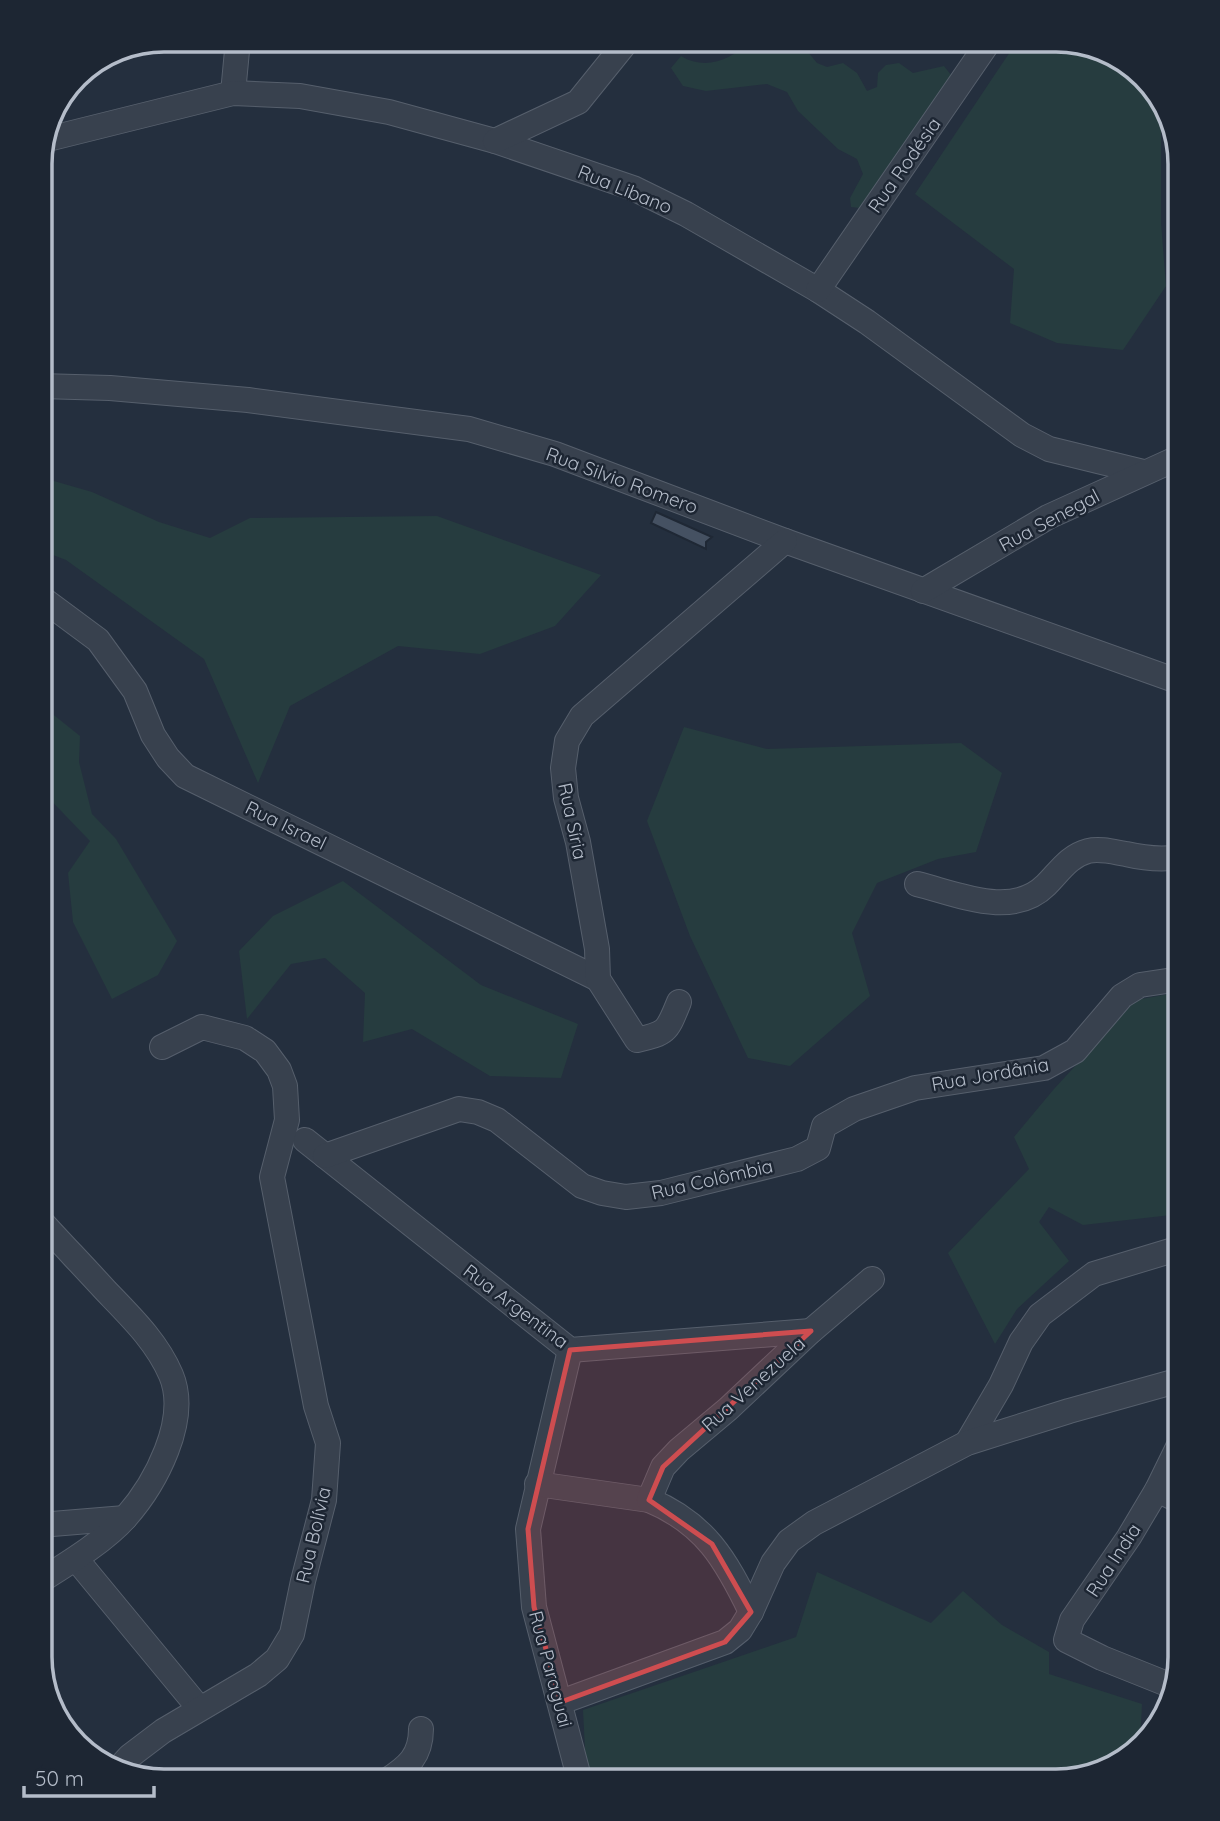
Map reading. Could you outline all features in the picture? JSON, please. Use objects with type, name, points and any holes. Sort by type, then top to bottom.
[{"type":"street","points":[[233,93],[237,53]]},
{"type":"street","points":[[495,141],[578,102],[618,53]]},
{"type":"street","name":"Rua Rodésia","points":[[818,290],[981,53]]},
{"type":"street","name":"Rua Libano","points":[[56,137],[233,93],[300,96],[377,110],[495,141],[633,188],[686,214],[818,290],[867,322],[1022,435],[1049,449],[1143,472]]},
{"type":"street","name":"Rua Silvio Romero","points":[[53,386],[110,388],[236,399],[469,429],[555,454],[785,541],[1168,678]]},
{"type":"street","name":"Rua Senegal","points":[[923,591],[1048,517],[1168,462]]},
{"type":"street","name":"Rua Síria","points":[[598,979],[597,949],[584,874],[566,798],[563,768],[566,741],[582,716],[785,541]]},
{"type":"street","name":"Rua Israel","points":[[53,607],[98,640],[135,691],[161,746],[185,776],[598,979]]},
{"type":"street","points":[[917,884],[977,899],[1010,903],[1035,894],[1068,861],[1091,850],[1168,859]]},
{"type":"street","points":[[598,979],[638,1040],[661,1034],[670,1024],[679,1002]]},
{"type":"street","name":"Rua Jordânia","points":[[797,1159],[818,1149],[824,1126],[854,1109],[915,1087],[1020,1073],[1060,1062],[1075,1052],[1122,996],[1140,985],[1168,981]]},
{"type":"street","name":"Rua Bolívia","points":[[125,1762],[163,1731],[258,1675],[277,1659],[292,1634],[324,1500],[328,1443],[316,1406],[272,1177],[285,1129],[288,1104],[279,1070],[265,1051],[237,1035],[202,1027],[162,1047]]},
{"type":"street","name":"Rua Colômbia","points":[[325,1156],[459,1109],[478,1112],[497,1120],[582,1186],[626,1197],[661,1193],[797,1159]]},
{"type":"street","name":"Rua Argentina","points":[[305,1140],[570,1350],[811,1331]]},
{"type":"street","points":[[53,1234],[144,1331],[162,1357],[177,1392],[173,1434],[153,1480],[125,1518],[76,1559],[53,1573]]},
{"type":"street","points":[[967,1443],[1001,1385],[1021,1342],[1040,1315],[1094,1274],[1168,1252]]},
{"type":"street","name":"Rua Venezuela","points":[[649,1500],[663,1467],[679,1450],[872,1279]]},
{"type":"street","name":"Rua Paraguai","points":[[570,1350],[528,1529],[534,1607],[577,1768]]},
{"type":"street","points":[[561,1702],[725,1642],[740,1630],[773,1563],[789,1541],[814,1523],[967,1443],[1168,1383]]},
{"type":"street","name":"Rua India","points":[[1165,1683],[1066,1640],[1072,1620],[1129,1537],[1168,1468]]},
{"type":"street","points":[[537,1485],[649,1500],[663,1506],[685,1520],[712,1544],[731,1570],[751,1612]]},
{"type":"street","points":[[1157,1490],[1168,1495]]},
{"type":"street","points":[[53,1524],[125,1518]]},
{"type":"street","points":[[76,1559],[199,1708]]},
{"type":"street","points":[[404,1768],[414,1758],[421,1745],[421,1729]]},
{"type":"highlighted area","points":[[811,1331],[663,1467],[649,1500],[712,1544],[751,1612],[725,1642],[561,1702],[534,1607],[528,1529],[570,1350]]},
{"type":"green space","points":[[735,53],[809,53],[817,63],[827,67],[843,63],[857,73],[867,91],[877,87],[878,73],[886,65],[899,63],[913,73],[944,66],[955,80],[860,208],[851,207],[850,198],[863,174],[857,159],[838,149],[798,111],[787,92],[767,84],[706,91],[683,86],[671,68],[681,56],[699,63],[727,58]]},
{"type":"green space","points":[[1009,53],[1063,53],[1099,61],[1112,67],[1135,85],[1153,108],[1162,129],[1161,223],[1166,286],[1123,350],[1057,343],[1010,323],[1014,269],[915,194]]},
{"type":"green space","points":[[53,481],[92,492],[159,522],[210,538],[250,518],[437,516],[601,575],[555,626],[480,654],[398,646],[290,706],[258,783],[204,659],[66,560],[53,555]]},
{"type":"green space","points":[[53,714],[80,736],[79,762],[92,814],[116,839],[177,941],[158,975],[112,999],[73,922],[68,873],[90,841],[53,803]]},
{"type":"green space","points":[[684,727],[767,749],[961,743],[1002,773],[976,852],[938,859],[877,883],[852,933],[870,996],[790,1066],[748,1058],[690,936],[647,821]]},
{"type":"green space","points":[[343,881],[481,985],[578,1024],[561,1078],[490,1076],[412,1029],[363,1042],[365,993],[325,958],[291,964],[247,1019],[239,951],[273,916]]},
{"type":"green space","points":[[1168,994],[1168,1215],[1083,1225],[1049,1207],[1039,1222],[1069,1261],[1017,1309],[995,1344],[948,1253],[1029,1169],[1014,1137],[1136,1000]]},
{"type":"green space","points":[[817,1572],[931,1623],[963,1591],[1002,1625],[1049,1652],[1049,1674],[1142,1704],[1141,1729],[1112,1754],[1071,1768],[586,1768],[583,1710],[796,1637]]},
{"type":"building","points":[[656,512],[712,537],[706,542],[706,549],[651,523]]}]
